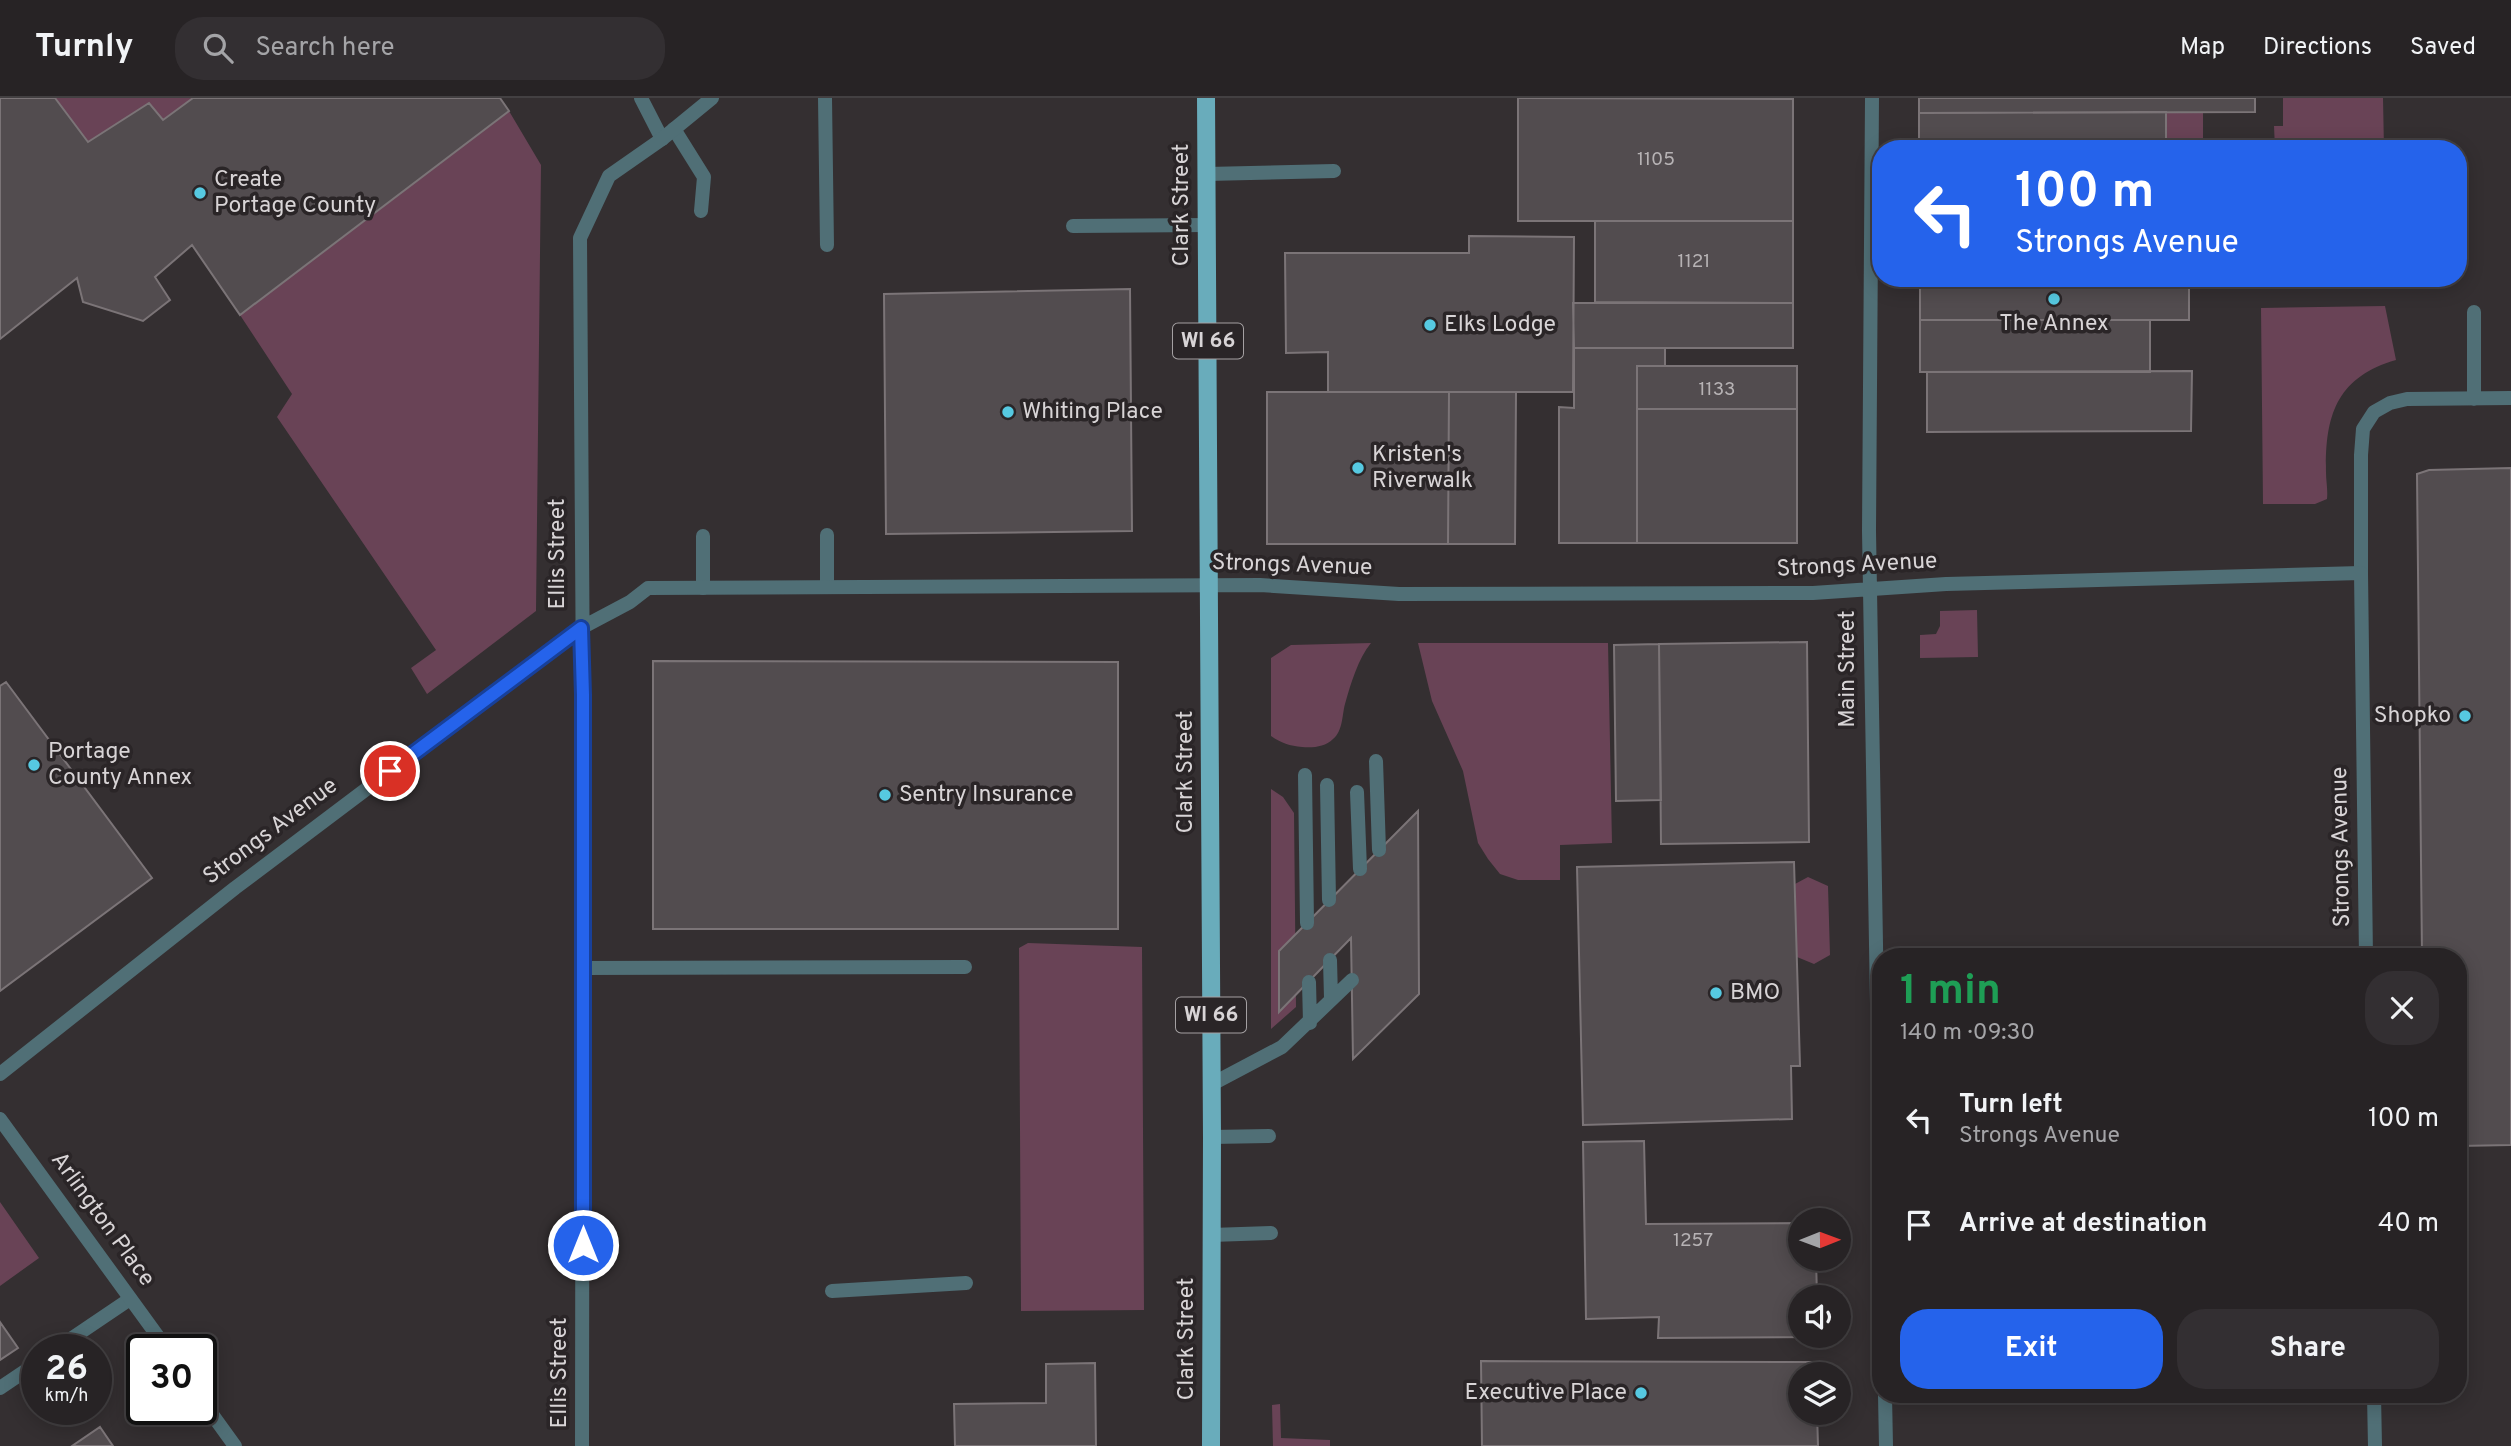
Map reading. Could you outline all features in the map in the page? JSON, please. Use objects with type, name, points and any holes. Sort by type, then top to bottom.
[{"type":"main road","name":"Clark Street","points":[[1206,98],[1212,1084],[1211,1446]]},
{"type":"street","points":[[641,98],[662,139]]},
{"type":"street","name":"Ellis Street","points":[[583,1446],[580,237],[609,176],[662,139],[712,98]]},
{"type":"street","points":[[825,98],[827,245]]},
{"type":"street","name":"Main Street","points":[[1872,98],[1870,590],[1876,948]]},
{"type":"street","points":[[674,129],[704,177],[701,211]]},
{"type":"street","points":[[1207,174],[1334,171]]},
{"type":"street","points":[[1073,226],[1207,225]]},
{"type":"street","points":[[2474,312],[2474,398]]},
{"type":"street","points":[[2361,573],[2363,429],[2374,412],[2390,402],[2407,399],[2511,398]]},
{"type":"street","points":[[827,535],[827,587]]},
{"type":"street","points":[[703,536],[703,588]]},
{"type":"street","name":"Strongs Avenue","points":[[0,1074],[235,888],[581,628],[648,588],[1260,585],[1399,594],[1814,593],[1946,584],[2361,573],[2366,948]]},
{"type":"street","points":[[1376,761],[1379,850]]},
{"type":"street","points":[[1305,775],[1307,923]]},
{"type":"street","points":[[1327,785],[1329,900]]},
{"type":"street","points":[[1357,792],[1360,869]]},
{"type":"street","points":[[1330,960],[1331,998]]},
{"type":"street","points":[[582,968],[965,967]]},
{"type":"street","points":[[1212,1084],[1282,1047],[1310,1023],[1352,979]]},
{"type":"street","points":[[1309,982],[1310,1023]]},
{"type":"street","name":"Arlington Place","points":[[0,1119],[156,1334]]},
{"type":"street","points":[[1212,1137],[1269,1136]]},
{"type":"street","points":[[1211,1235],[1271,1233]]},
{"type":"street","points":[[832,1291],[966,1283]]},
{"type":"street","points":[[78,1334],[130,1299]]},
{"type":"street","points":[[0,1388],[21,1374]]},
{"type":"street","points":[[1885,1403],[1886,1446]]},
{"type":"street","points":[[2374,1403],[2375,1446]]},
{"type":"street","points":[[217,1421],[235,1446]]},
{"type":"shaded area","points":[[55,98],[193,98],[163,120],[88,142]]},
{"type":"shaded area","points":[[2283,98],[2383,98],[2384,140],[2275,140],[2274,126],[2283,126]]},
{"type":"shaded area","points":[[509,111],[541,165],[536,611],[427,694],[411,668],[436,650],[277,417],[292,394],[240,315]]},
{"type":"shaded area","points":[[2166,112],[2203,112],[2203,140],[2166,140]]},
{"type":"shaded area","points":[[2385,306],[2396,360],[2376,367],[2360,377],[2338,401],[2328,433],[2327,499],[2315,504],[2263,504],[2261,308]]},
{"type":"shaded area","points":[[1977,610],[1978,657],[1920,658],[1920,635],[1936,634],[1940,626],[1940,611]]},
{"type":"shaded area","points":[[1371,643],[1355,672],[1340,727],[1330,742],[1315,747],[1294,746],[1271,736],[1271,658],[1291,645]]},
{"type":"shaded area","points":[[1418,643],[1608,643],[1612,843],[1560,845],[1560,880],[1518,880],[1500,874],[1478,843],[1463,771],[1432,701]]},
{"type":"shaded area","points":[[1271,789],[1283,797],[1294,813],[1296,1007],[1271,1029]]},
{"type":"shaded area","points":[[1808,877],[1828,886],[1830,955],[1814,964],[1797,957],[1795,884]]},
{"type":"shaded area","points":[[1028,943],[1142,947],[1144,1310],[1021,1311],[1019,948]]},
{"type":"shaded area","points":[[0,1202],[39,1258],[0,1286]]},
{"type":"shaded area","points":[[1280,1404],[1281,1438],[1330,1440],[1330,1446],[1273,1446],[1272,1405]]},
{"type":"building","name":"Create Portage County","points":[[0,98],[55,98],[88,142],[149,103],[163,120],[193,98],[500,98],[509,111],[240,315],[192,245],[155,277],[170,300],[143,321],[83,302],[77,278],[0,339]]},
{"type":"building","points":[[1518,98],[1793,99],[1793,221],[1518,221]]},
{"type":"building","points":[[1518,98],[1793,98],[1793,99]]},
{"type":"building","points":[[1919,98],[2255,98],[2255,112],[1919,113]]},
{"type":"building","points":[[2166,112],[2166,140],[1919,140],[1919,113]]},
{"type":"building","points":[[1595,221],[1793,221],[1793,303],[1595,302]]},
{"type":"building","name":"Elks Lodge","points":[[1469,236],[1574,237],[1573,392],[1328,392],[1328,352],[1286,353],[1285,253],[1469,253]]},
{"type":"building","name":"The Annex","points":[[1920,287],[2189,287],[2189,320],[1920,320]]},
{"type":"building","name":"Whiting Place","points":[[1130,289],[1132,531],[886,534],[884,294]]},
{"type":"building","points":[[1573,303],[1793,303],[1793,348],[1574,348]]},
{"type":"building","points":[[1920,320],[2150,320],[2150,372],[1920,372]]},
{"type":"building","points":[[1574,348],[1665,348],[1665,366],[1637,366],[1637,543],[1559,543],[1559,407],[1574,408]]},
{"type":"building","points":[[1637,366],[1797,366],[1797,409],[1637,409]]},
{"type":"building","points":[[2192,371],[2191,431],[1927,432],[1927,372]]},
{"type":"building","name":"Kristen's Riverwalk","points":[[1267,392],[1449,392],[1448,544],[1267,544]]},
{"type":"building","points":[[1449,392],[1516,392],[1515,544],[1448,544]]},
{"type":"building","points":[[1637,409],[1797,409],[1797,543],[1637,543]]},
{"type":"building","name":"Shopko","points":[[2511,468],[2511,1145],[2467,1146],[2467,948],[2422,948],[2417,474],[2429,470]]},
{"type":"building","points":[[1807,642],[1809,842],[1661,844],[1659,644]]},
{"type":"building","points":[[1659,644],[1661,800],[1616,801],[1614,645]]},
{"type":"building","name":"Sentry Insurance","points":[[653,661],[1118,662],[1118,929],[653,929]]},
{"type":"building","name":"Portage County Annex","points":[[6,682],[152,878],[0,991],[0,686]]},
{"type":"building","points":[[1418,811],[1419,994],[1353,1059],[1351,938],[1279,1012],[1279,951]]},
{"type":"building","points":[[1794,862],[1800,1066],[1791,1066],[1792,1119],[1583,1125],[1577,867]]},
{"type":"building","points":[[1644,1141],[1646,1224],[1788,1223],[1788,1271],[1816,1271],[1817,1285],[1788,1285],[1788,1337],[1658,1338],[1659,1317],[1586,1319],[1583,1142]]},
{"type":"building","points":[[0,1322],[18,1348],[0,1360]]},
{"type":"building","name":"Executive Place","points":[[1481,1361],[1815,1362],[1788,1362],[1788,1425],[1817,1425],[1818,1446],[1482,1446]]},
{"type":"building","points":[[1095,1363],[1096,1446],[955,1446],[954,1404],[1046,1403],[1046,1364]]},
{"type":"building","points":[[100,1427],[113,1446],[72,1446]]},
{"type":"place","name":"Create Portage County","points":[[200,193]]},
{"type":"place","name":"The Annex","points":[[2054,299]]},
{"type":"place","name":"Elks Lodge","points":[[1430,325]]},
{"type":"place","name":"Whiting Place","points":[[1008,412]]},
{"type":"place","name":"Kristen's Riverwalk","points":[[1358,468]]},
{"type":"place","name":"Shopko","points":[[2465,716]]},
{"type":"place","name":"Portage County Annex","points":[[34,765]]},
{"type":"place","name":"Sentry Insurance","points":[[885,795]]},
{"type":"place","name":"BMO","points":[[1716,993]]},
{"type":"place","name":"Executive Place","points":[[1641,1393]]},
{"type":"route","points":[[390,771],[581,628],[583,1245]]}]
